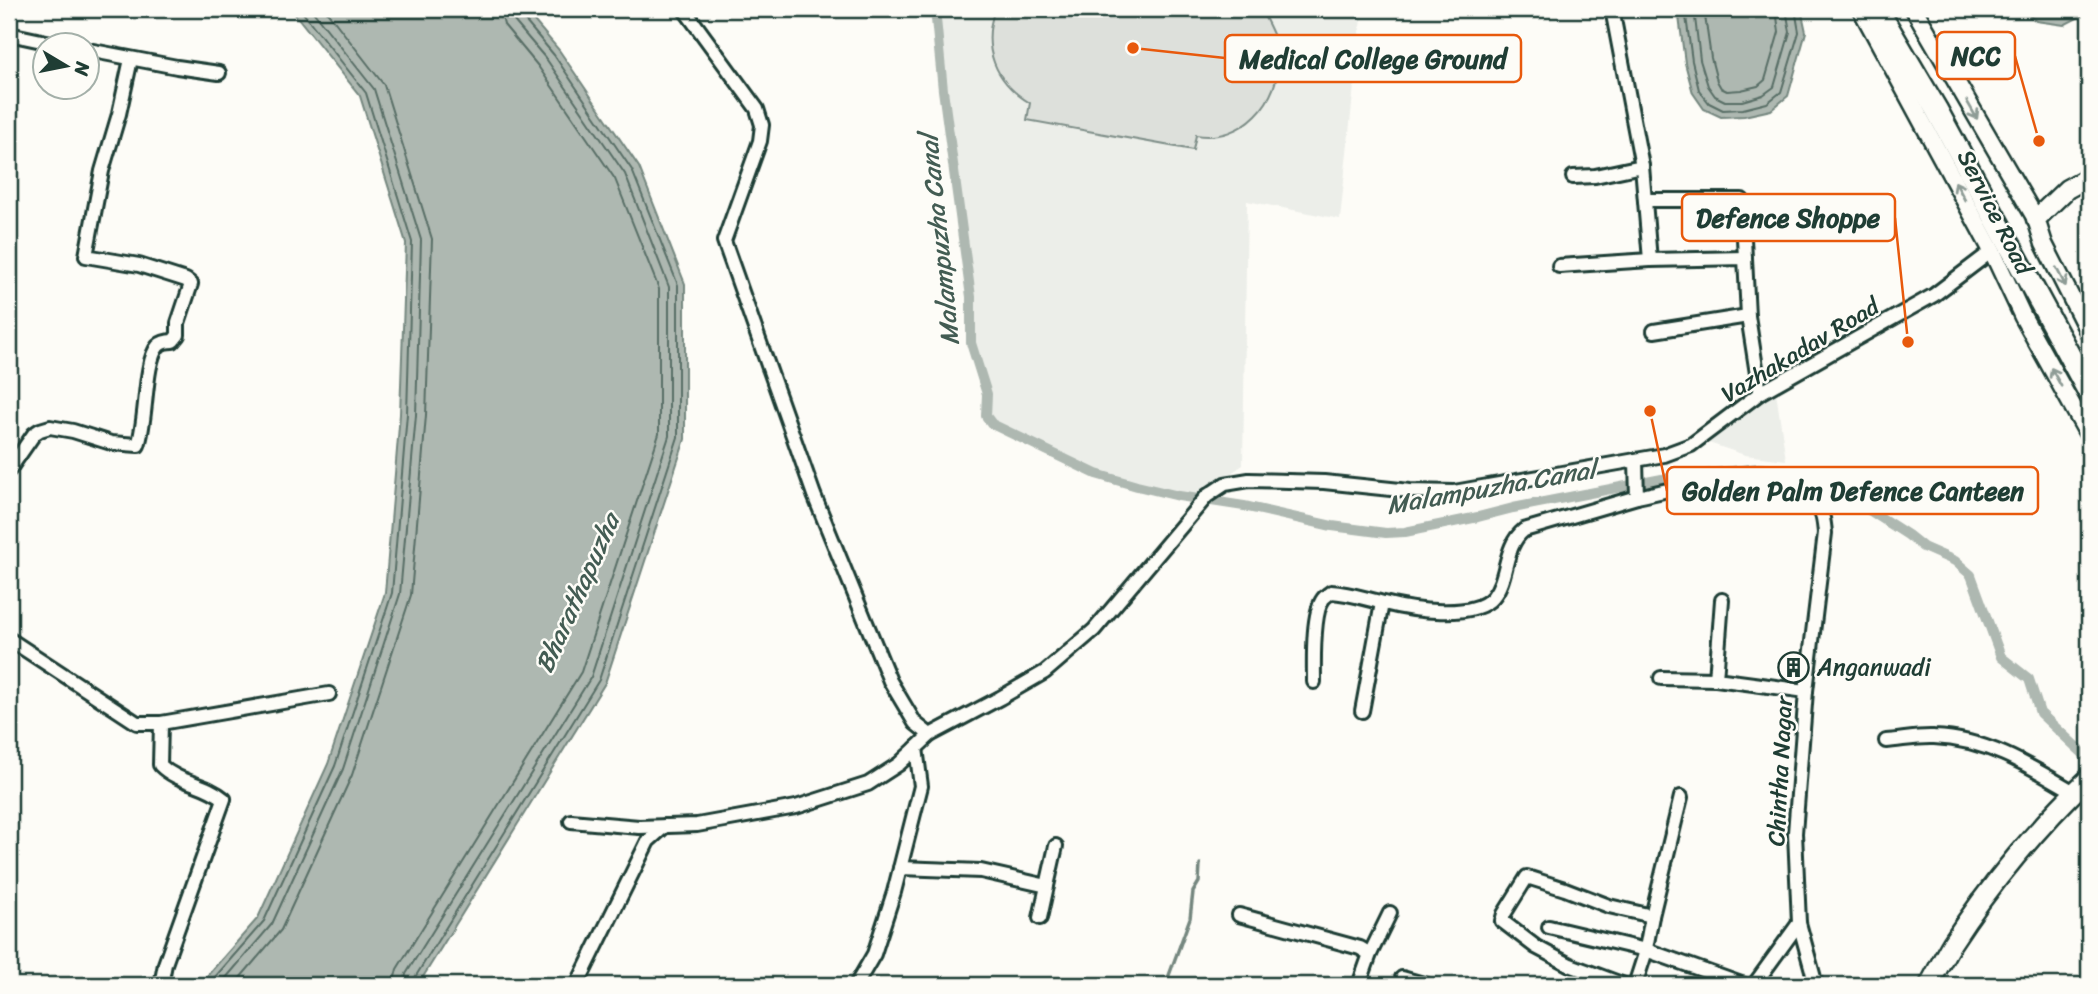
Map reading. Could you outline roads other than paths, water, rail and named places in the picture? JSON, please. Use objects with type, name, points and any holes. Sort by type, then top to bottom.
[{"type":"highway","points":[[1877,9],[1936,109],[2089,392]]},
{"type":"highway","points":[[1893,9],[2089,363]]},
{"type":"main road","points":[[2036,219],[2067,189],[2089,177]]},
{"type":"main road","points":[[1929,985],[1951,944],[1988,894],[2028,844],[2089,778]]},
{"type":"street","points":[[571,821],[639,827],[697,825],[796,807],[869,784],[899,764],[930,735],[915,723],[885,669],[814,495],[724,241],[760,141],[762,125],[757,109],[684,9]]},
{"type":"street","points":[[1612,9],[1642,166],[1650,260]]},
{"type":"street","name":"Service Road","points":[[1861,9],[1992,251],[2023,317],[2089,436]]},
{"type":"street","name":"Service Road","points":[[1914,9],[2036,219],[2044,244],[2089,333]]},
{"type":"street","points":[[9,34],[32,39]]},
{"type":"street","points":[[102,53],[219,73]]},
{"type":"street","points":[[9,470],[34,434],[50,427],[111,443],[138,444],[143,431],[153,355],[158,346],[173,341],[178,335],[178,323],[191,284],[139,265],[86,256],[103,171],[131,59]]},
{"type":"street","points":[[1573,177],[1595,176],[1642,166]]},
{"type":"street","points":[[1645,200],[1742,200],[1748,316],[1760,393]]},
{"type":"street","name":"Vazhakadav Road","points":[[930,735],[1045,672],[1094,630],[1208,496],[1225,484],[1249,480],[1324,482],[1410,491],[1454,492],[1664,455],[1691,445],[1760,393],[1934,295],[1992,251]]},
{"type":"street","points":[[1559,266],[1745,258]]},
{"type":"street","points":[[1654,331],[1748,316]]},
{"type":"street","points":[[1636,461],[1637,497]]},
{"type":"street","name":"Chintha Nagar","points":[[1314,682],[1314,637],[1322,600],[1331,592],[1432,611],[1473,609],[1492,599],[1504,578],[1516,536],[1524,530],[1637,497],[1719,481],[1785,486],[1802,492],[1818,505],[1824,518],[1825,533],[1806,691],[1795,833],[1799,923],[1816,985]]},
{"type":"street","points":[[1716,679],[1722,600]]},
{"type":"street","points":[[1362,711],[1382,603]]},
{"type":"street","points":[[9,639],[137,723],[161,723],[329,694]]},
{"type":"street","points":[[1661,678],[1716,679],[1806,691]]},
{"type":"street","points":[[161,723],[160,765],[169,774],[216,793],[224,799],[165,964],[161,985]]},
{"type":"street","points":[[1886,741],[1932,737],[1967,740],[2015,758],[2074,792]]},
{"type":"street","points":[[856,985],[874,954],[901,868],[921,786],[916,748]]},
{"type":"street","points":[[1634,985],[1646,950],[1681,797]]},
{"type":"street","points":[[577,985],[648,841],[665,826]]},
{"type":"street","points":[[1040,918],[1056,846]]},
{"type":"street","points":[[901,868],[981,871],[1047,886]]},
{"type":"street","points":[[1624,985],[1570,965],[1536,947],[1503,921],[1504,914],[1527,877],[1609,906],[1652,915]]},
{"type":"street","points":[[1359,985],[1370,954],[1390,914]]},
{"type":"street","points":[[1239,915],[1360,948],[1370,954]]},
{"type":"street","points":[[1755,985],[1799,923]]},
{"type":"street","points":[[1549,927],[1646,950],[1744,985]]},
{"type":"street","points":[[1402,978],[1427,985]]},
{"type":"water","name":"Bharathapuzha","points":[[291,9],[524,9],[559,50],[639,167],[685,284],[685,439],[605,683],[418,985],[199,985],[258,918],[328,764],[385,593],[400,414],[406,243],[360,96]]},
{"type":"water","points":[[1678,9],[1801,9],[1806,32],[1788,96],[1771,110],[1744,116],[1721,117],[1704,109],[1693,93],[1685,63]]},
{"type":"water","points":[[2022,9],[2089,9],[2089,12],[2064,25],[2036,21]]},
{"type":"waterway","name":"Malampuzha Canal","points":[[935,9],[943,90],[971,297],[971,343],[987,394],[986,416],[992,424],[1096,474],[1137,486],[1332,526],[1386,533],[1405,532],[1662,479],[1759,468],[1782,470],[1808,478],[1852,499],[1923,547],[1955,561],[1971,575],[2001,657],[2029,679],[2040,713],[2089,759]]},
{"type":"waterway","points":[[1168,985],[1168,978],[1190,918],[1193,892],[1199,882],[1200,864]]},
{"type":"place","name":"Medical College Ground","points":[[1133,48]]},
{"type":"place","name":"NCC","points":[[2039,141]]},
{"type":"place","name":"Defence Shoppe","points":[[1908,342]]},
{"type":"place","name":"Golden Palm Defence Canteen","points":[[1650,411]]},
{"type":"place","name":"Anganwadi","points":[[1794,667]]}]
